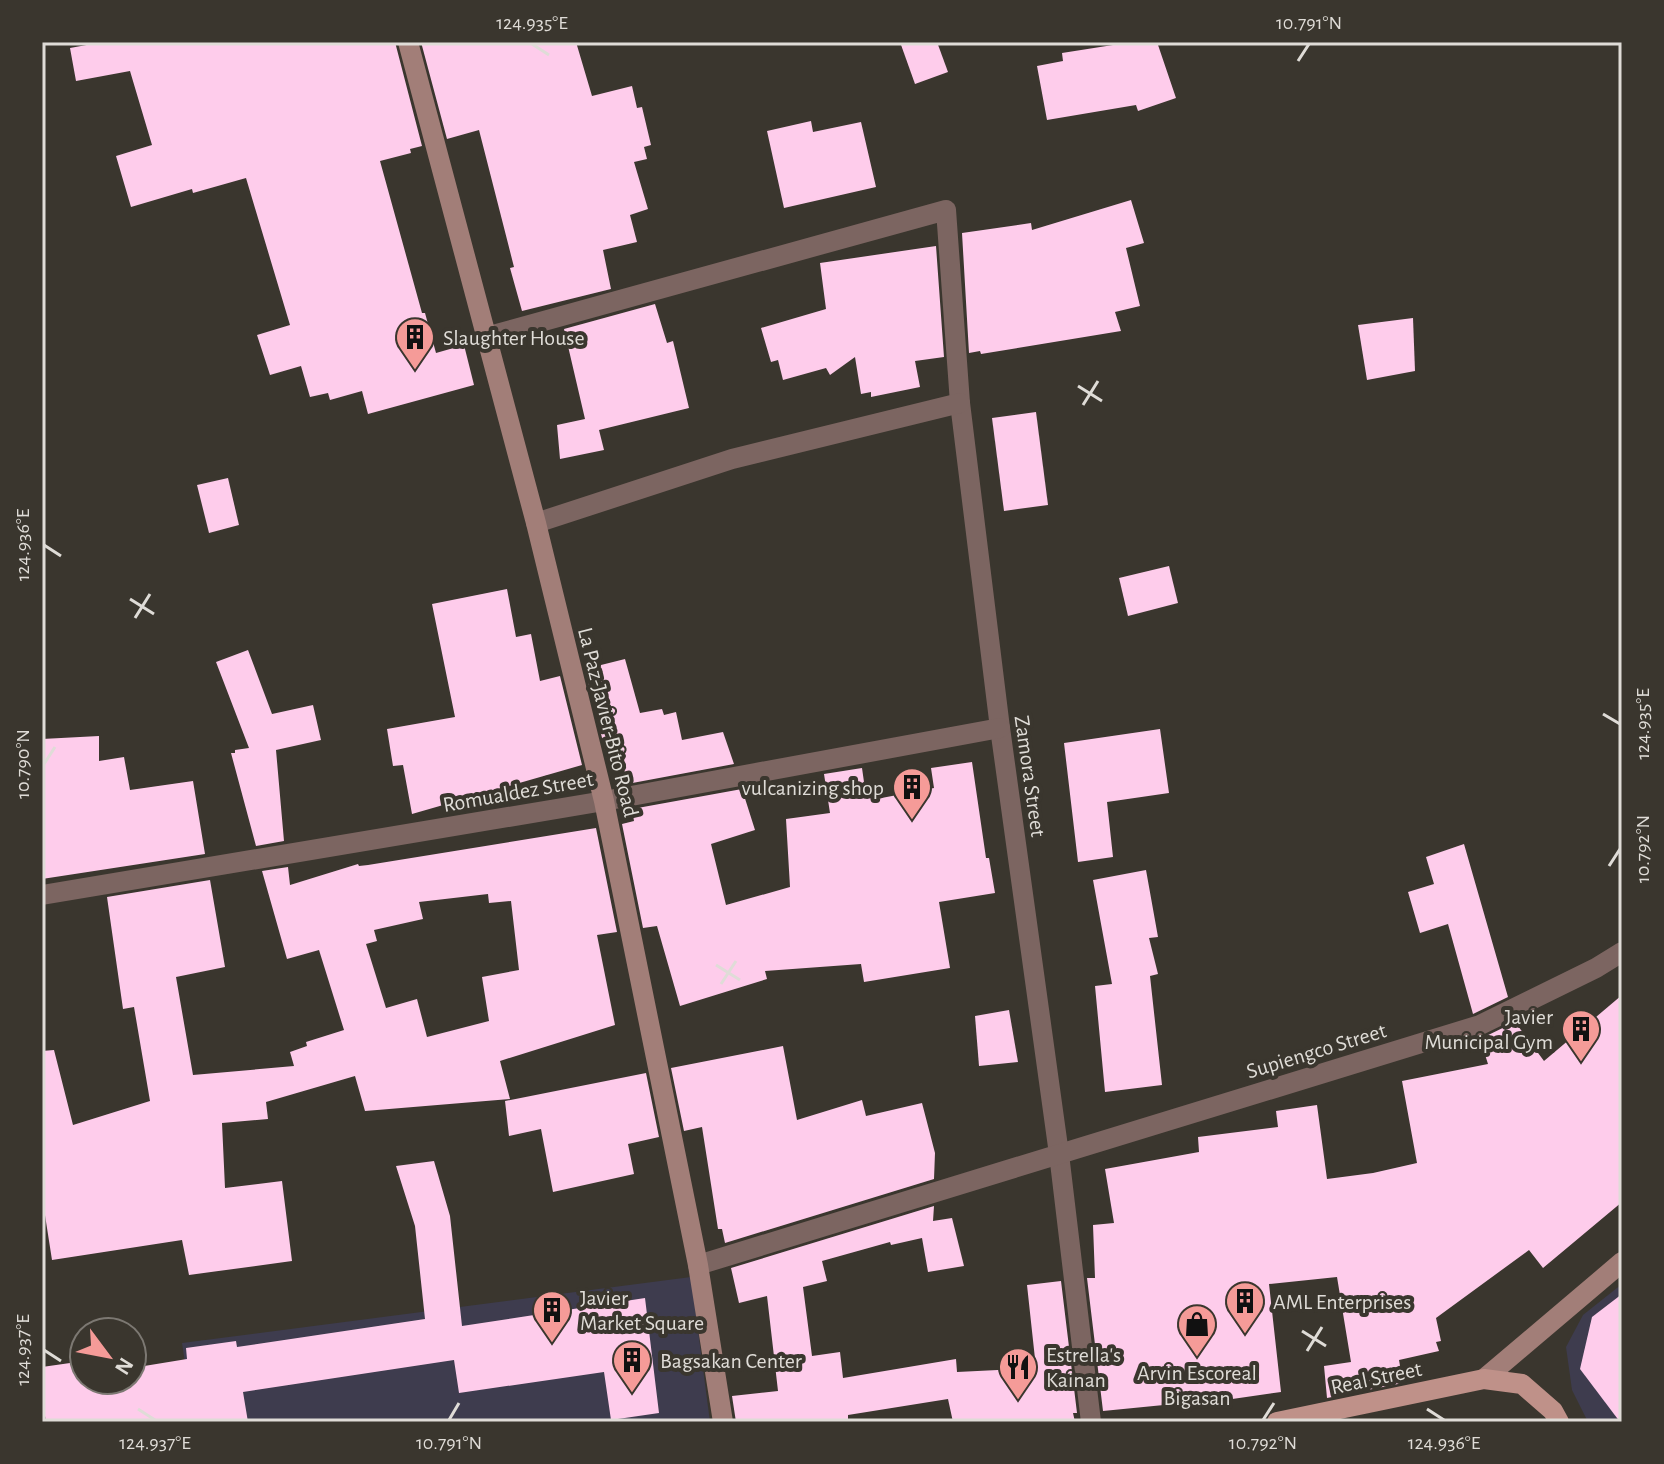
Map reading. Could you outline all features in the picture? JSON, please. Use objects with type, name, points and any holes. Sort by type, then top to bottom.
[{"type":"main road","name":"La Paz-Javier-Bito Road","points":[[408,42],[536,523],[604,801],[698,1265],[723,1422]]},
{"type":"main road","points":[[1484,1379],[1622,1262]]},
{"type":"main road","points":[[1484,1379],[1522,1384],[1553,1411],[1559,1422]]},
{"type":"main road","name":"Real Street","points":[[1277,1422],[1484,1379]]},
{"type":"street","name":"Zamora Street","points":[[486,337],[946,210],[960,403],[1000,728],[1059,1154],[1091,1422]]},
{"type":"street","points":[[536,523],[732,459],[960,403]]},
{"type":"street","name":"Romualdez Street","points":[[42,895],[604,801],[1000,728]]},
{"type":"street","name":"Supiengco Street","points":[[698,1265],[1480,1025],[1622,952]]},
{"type":"shaded area","name":"Javier Market Square","points":[[691,1277],[710,1422],[194,1422],[182,1343]]},
{"type":"shaded area","points":[[1622,1284],[1622,1422],[1588,1422],[1572,1390],[1566,1347],[1583,1315]]},
{"type":"building","points":[[103,42],[395,42],[422,146],[410,149],[411,153],[380,161],[436,353],[464,345],[474,385],[368,414],[362,391],[330,400],[328,393],[310,397],[301,366],[270,375],[257,335],[290,325],[246,178],[193,193],[192,189],[131,207],[116,156],[152,145],[130,71],[76,81],[70,48]]},
{"type":"building","points":[[421,42],[576,42],[592,96],[632,86],[637,108],[642,107],[651,145],[644,147],[647,159],[634,162],[648,209],[630,215],[637,242],[603,250],[611,289],[522,311],[479,130],[447,139]]},
{"type":"building","points":[[900,42],[937,42],[948,72],[915,84]]},
{"type":"building","points":[[1132,42],[1157,42],[1176,98],[1138,111],[1136,105],[1047,120],[1037,66],[1063,61],[1062,53]]},
{"type":"building","points":[[811,121],[813,132],[861,122],[876,187],[784,208],[767,131]]},
{"type":"building","points":[[1131,200],[1144,243],[1126,248],[1140,306],[1115,312],[1121,331],[981,354],[980,351],[969,353],[962,233],[1031,223],[1032,230]]},
{"type":"building","points":[[936,246],[944,357],[915,361],[920,387],[871,397],[871,392],[861,394],[855,357],[830,375],[826,368],[783,380],[778,360],[771,362],[761,328],[826,309],[820,263]]},
{"type":"building","points":[[655,304],[667,343],[673,341],[689,408],[599,430],[604,450],[560,459],[557,425],[585,419],[564,329]]},
{"type":"building","points":[[1413,318],[1415,371],[1367,380],[1358,325]]},
{"type":"building","points":[[1036,412],[1048,505],[1004,511],[992,418]]},
{"type":"building","points":[[228,478],[239,525],[209,533],[197,485]]},
{"type":"building","points":[[1169,566],[1178,603],[1128,616],[1119,578]]},
{"type":"building","points":[[507,589],[516,637],[531,634],[540,681],[560,676],[582,765],[412,814],[403,765],[393,766],[387,729],[455,717],[432,604]]},
{"type":"building","points":[[248,650],[272,714],[313,705],[321,740],[276,750],[284,841],[256,846],[231,753],[249,748],[216,662]]},
{"type":"building","points":[[625,659],[640,713],[662,709],[664,715],[676,712],[682,740],[723,732],[734,764],[627,784],[621,754],[607,758],[585,669]]},
{"type":"building","points":[[1160,729],[1169,793],[1107,802],[1113,857],[1078,862],[1064,743]]},
{"type":"building","points":[[99,736],[99,761],[124,757],[130,790],[193,781],[205,854],[42,879],[42,739]]},
{"type":"building","points":[[972,762],[986,858],[989,858],[995,893],[939,902],[950,968],[864,982],[861,964],[765,971],[767,979],[680,1006],[657,926],[643,928],[622,824],[634,821],[632,809],[742,789],[755,830],[711,844],[726,905],[790,887],[786,819],[830,813],[824,774],[862,768],[866,796],[870,795],[871,800],[934,788],[931,768]]},
{"type":"building","points":[[596,828],[617,932],[597,935],[615,1025],[500,1061],[510,1099],[365,1111],[355,1076],[266,1102],[268,1119],[222,1123],[225,1188],[282,1181],[292,1261],[189,1275],[182,1240],[52,1260],[42,1196],[42,1051],[54,1050],[73,1125],[150,1101],[134,1007],[123,1009],[107,897],[210,880],[225,967],[176,977],[193,1075],[294,1066],[290,1052],[307,1046],[306,1042],[344,1030],[319,950],[287,959],[262,871],[288,867],[290,885],[358,864]],"holes":[[[488,894],[489,903],[511,901],[519,970],[482,977],[489,1021],[427,1037],[417,999],[386,1008],[366,944],[377,941],[374,930],[423,919],[419,902]]]},
{"type":"building","points":[[1464,844],[1508,997],[1473,1014],[1448,924],[1420,933],[1408,892],[1434,884],[1426,857]]},
{"type":"building","points":[[1146,870],[1158,937],[1149,938],[1158,974],[1150,976],[1162,1085],[1105,1092],[1095,986],[1112,984],[1093,880]]},
{"type":"building","points":[[1622,995],[1622,1202],[1543,1268],[1529,1250],[1436,1318],[1441,1341],[1436,1342],[1439,1351],[1399,1360],[1403,1383],[1327,1398],[1324,1366],[1351,1362],[1337,1277],[1269,1284],[1281,1392],[1184,1406],[1184,1403],[1103,1411],[1087,1278],[1095,1278],[1093,1225],[1114,1223],[1105,1169],[1199,1152],[1198,1137],[1278,1127],[1276,1111],[1317,1105],[1327,1179],[1417,1163],[1402,1081],[1488,1064],[1480,1039],[1515,1022],[1544,1061]]},
{"type":"building","points":[[1009,1010],[1018,1062],[979,1066],[975,1016]]},
{"type":"building","points":[[783,1046],[797,1120],[862,1100],[866,1116],[922,1103],[935,1153],[934,1179],[725,1243],[722,1229],[718,1229],[702,1127],[684,1131],[671,1068]]},
{"type":"building","points":[[646,1073],[659,1137],[628,1144],[634,1174],[553,1192],[541,1129],[509,1136],[505,1101]]},
{"type":"building","points":[[434,1161],[450,1216],[462,1326],[645,1298],[659,1413],[611,1420],[604,1372],[459,1393],[454,1360],[243,1392],[248,1422],[46,1422],[42,1411],[42,1367],[68,1363],[68,1396],[148,1396],[148,1365],[187,1359],[186,1348],[236,1341],[237,1347],[425,1319],[415,1226],[396,1166]]},
{"type":"building","points":[[934,1206],[933,1221],[952,1218],[964,1266],[928,1272],[922,1238],[891,1245],[890,1242],[822,1261],[827,1281],[803,1287],[812,1356],[840,1352],[843,1378],[956,1359],[957,1372],[1036,1368],[1027,1285],[1061,1281],[1077,1413],[1073,1413],[1075,1422],[953,1422],[948,1399],[848,1415],[848,1422],[736,1422],[732,1396],[778,1391],[767,1296],[739,1303],[731,1268]]},
{"type":"building","points":[[1622,1294],[1620,1422],[1580,1369],[1592,1317]]},
{"type":"place","name":"Slaughter House","points":[[415,371]]},
{"type":"place","name":"vulcanizing shop","points":[[912,821]]},
{"type":"place","name":"Javier Municipal Gym","points":[[1581,1063]]},
{"type":"place","name":"AML Enterprises","points":[[1245,1335]]},
{"type":"place","name":"Javier Market Square","points":[[552,1344]]},
{"type":"place","name":"Arvin Escoreal Bigasan","points":[[1197,1358]]},
{"type":"place","name":"Bagsakan Center","points":[[632,1394]]},
{"type":"place","name":"Estrella's Kainan","points":[[1018,1401]]}]
